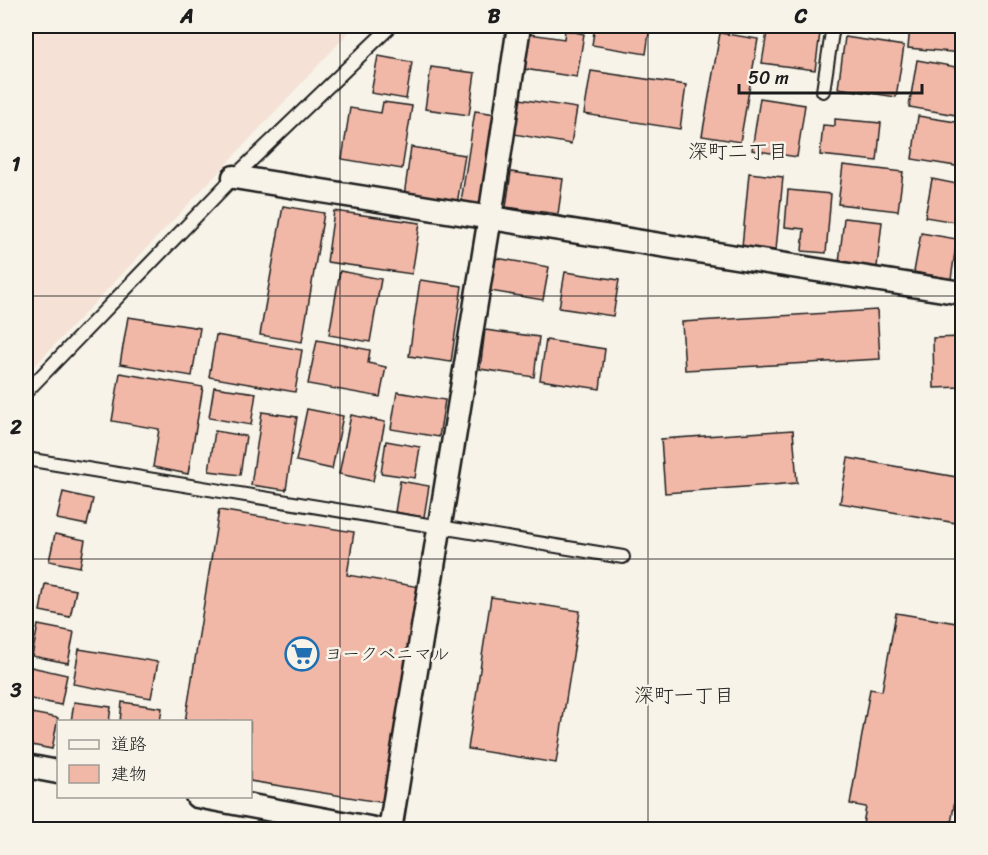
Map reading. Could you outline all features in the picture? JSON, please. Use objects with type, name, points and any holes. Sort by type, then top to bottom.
[{"type":"street","points":[[390,830],[519,26]]},
{"type":"street","points":[[234,177],[963,293]]},
{"type":"street","points":[[26,766],[57,772]]},
{"type":"street","points":[[208,798],[380,830]]},
{"type":"lane","points":[[26,392],[234,177],[391,26]]},
{"type":"lane","points":[[823,92],[833,26]]},
{"type":"lane","points":[[26,459],[623,557]]},
{"type":"shaded area","points":[[26,26],[354,26],[26,375]]},
{"type":"building","points":[[595,26],[650,26],[646,54],[592,45]]},
{"type":"building","points":[[768,26],[821,26],[815,70],[762,63]]},
{"type":"building","points":[[867,26],[901,26],[900,35],[866,31]]},
{"type":"building","points":[[910,26],[962,26],[962,53],[908,48]]},
{"type":"building","points":[[565,30],[584,34],[577,77],[524,69],[530,34],[564,39]]},
{"type":"building","points":[[720,33],[758,39],[740,142],[702,136]]},
{"type":"building","points":[[845,37],[904,46],[896,97],[838,88]]},
{"type":"building","points":[[378,56],[412,62],[406,99],[371,93]]},
{"type":"building","points":[[917,60],[962,68],[962,116],[909,107]]},
{"type":"building","points":[[431,67],[475,73],[469,115],[425,109]]},
{"type":"building","points":[[591,71],[686,85],[680,129],[584,114]]},
{"type":"building","points":[[760,98],[805,105],[797,157],[752,150]]},
{"type":"building","points":[[520,99],[577,108],[571,144],[514,134]]},
{"type":"building","points":[[383,102],[412,106],[402,169],[342,159],[350,108],[381,113]]},
{"type":"building","points":[[475,111],[496,114],[482,205],[461,202]]},
{"type":"building","points":[[918,116],[962,123],[962,167],[912,159]]},
{"type":"building","points":[[835,119],[881,123],[877,161],[820,155],[823,125],[835,126]]},
{"type":"building","points":[[411,147],[465,155],[457,204],[404,196]]},
{"type":"building","points":[[843,165],[903,172],[898,211],[838,204]]},
{"type":"building","points":[[511,172],[563,179],[558,214],[506,207]]},
{"type":"building","points":[[749,173],[783,177],[776,250],[742,247]]},
{"type":"building","points":[[932,179],[962,185],[961,223],[925,217]]},
{"type":"building","points":[[788,190],[831,194],[826,253],[802,251],[804,229],[785,227]]},
{"type":"building","points":[[283,206],[324,213],[302,342],[260,335]]},
{"type":"building","points":[[334,211],[420,223],[412,274],[327,262]]},
{"type":"building","points":[[844,218],[882,222],[877,267],[839,263]]},
{"type":"building","points":[[921,233],[957,239],[951,279],[914,272]]},
{"type":"building","points":[[496,258],[549,267],[543,300],[490,291]]},
{"type":"building","points":[[340,271],[381,279],[370,342],[329,335]]},
{"type":"building","points":[[565,272],[619,280],[613,316],[559,308]]},
{"type":"building","points":[[420,280],[462,286],[451,362],[409,356]]},
{"type":"building","points":[[877,310],[880,359],[685,370],[682,322]]},
{"type":"building","points":[[128,317],[200,328],[192,376],[120,364]]},
{"type":"building","points":[[485,330],[539,337],[534,377],[480,369]]},
{"type":"building","points":[[216,335],[302,350],[295,392],[209,377]]},
{"type":"building","points":[[962,337],[962,387],[934,388],[933,338]]},
{"type":"building","points":[[317,340],[370,350],[368,363],[386,367],[380,397],[308,384]]},
{"type":"building","points":[[546,340],[605,349],[600,389],[540,380]]},
{"type":"building","points":[[120,373],[203,387],[188,474],[153,467],[159,429],[112,421]]},
{"type":"building","points":[[214,387],[256,393],[251,425],[209,418]]},
{"type":"building","points":[[397,392],[445,400],[439,437],[391,429]]},
{"type":"building","points":[[307,409],[343,416],[332,469],[296,461]]},
{"type":"building","points":[[262,412],[297,417],[286,490],[251,485]]},
{"type":"building","points":[[351,415],[385,422],[373,481],[339,474]]},
{"type":"building","points":[[793,430],[797,483],[665,493],[661,439]]},
{"type":"building","points":[[215,431],[246,436],[240,475],[209,471]]},
{"type":"building","points":[[386,441],[420,447],[415,478],[381,473]]},
{"type":"building","points":[[848,458],[962,478],[962,524],[840,503]]},
{"type":"building","points":[[400,481],[429,486],[424,517],[395,512]]},
{"type":"building","points":[[63,492],[93,499],[87,525],[57,519]]},
{"type":"building","name":"ヨークベニマル","points":[[219,510],[354,532],[347,575],[420,587],[385,803],[252,781],[252,720],[185,720]]},
{"type":"building","points":[[55,534],[85,540],[80,567],[49,561]]},
{"type":"building","points":[[45,584],[76,590],[70,617],[40,611]]},
{"type":"building","points":[[491,597],[580,611],[556,763],[468,749]]},
{"type":"building","points":[[896,613],[962,624],[962,757],[950,830],[862,830],[866,807],[850,804],[870,689],[882,691]]},
{"type":"building","points":[[38,625],[74,632],[68,663],[32,656]]},
{"type":"building","points":[[79,649],[158,662],[151,698],[73,684]]},
{"type":"building","points":[[31,667],[67,675],[61,705],[26,698]]},
{"type":"building","points":[[74,702],[111,707],[109,720],[71,720]]},
{"type":"building","points":[[122,702],[162,708],[160,720],[120,720]]},
{"type":"building","points":[[26,712],[58,718],[52,749],[26,744]]},
{"type":"place","name":"ヨークベニマル","points":[[302,654]]},
{"type":"district","name":"深町二丁目","points":[[738,151]]},
{"type":"district","name":"深町一丁目","points":[[684,695]]}]
